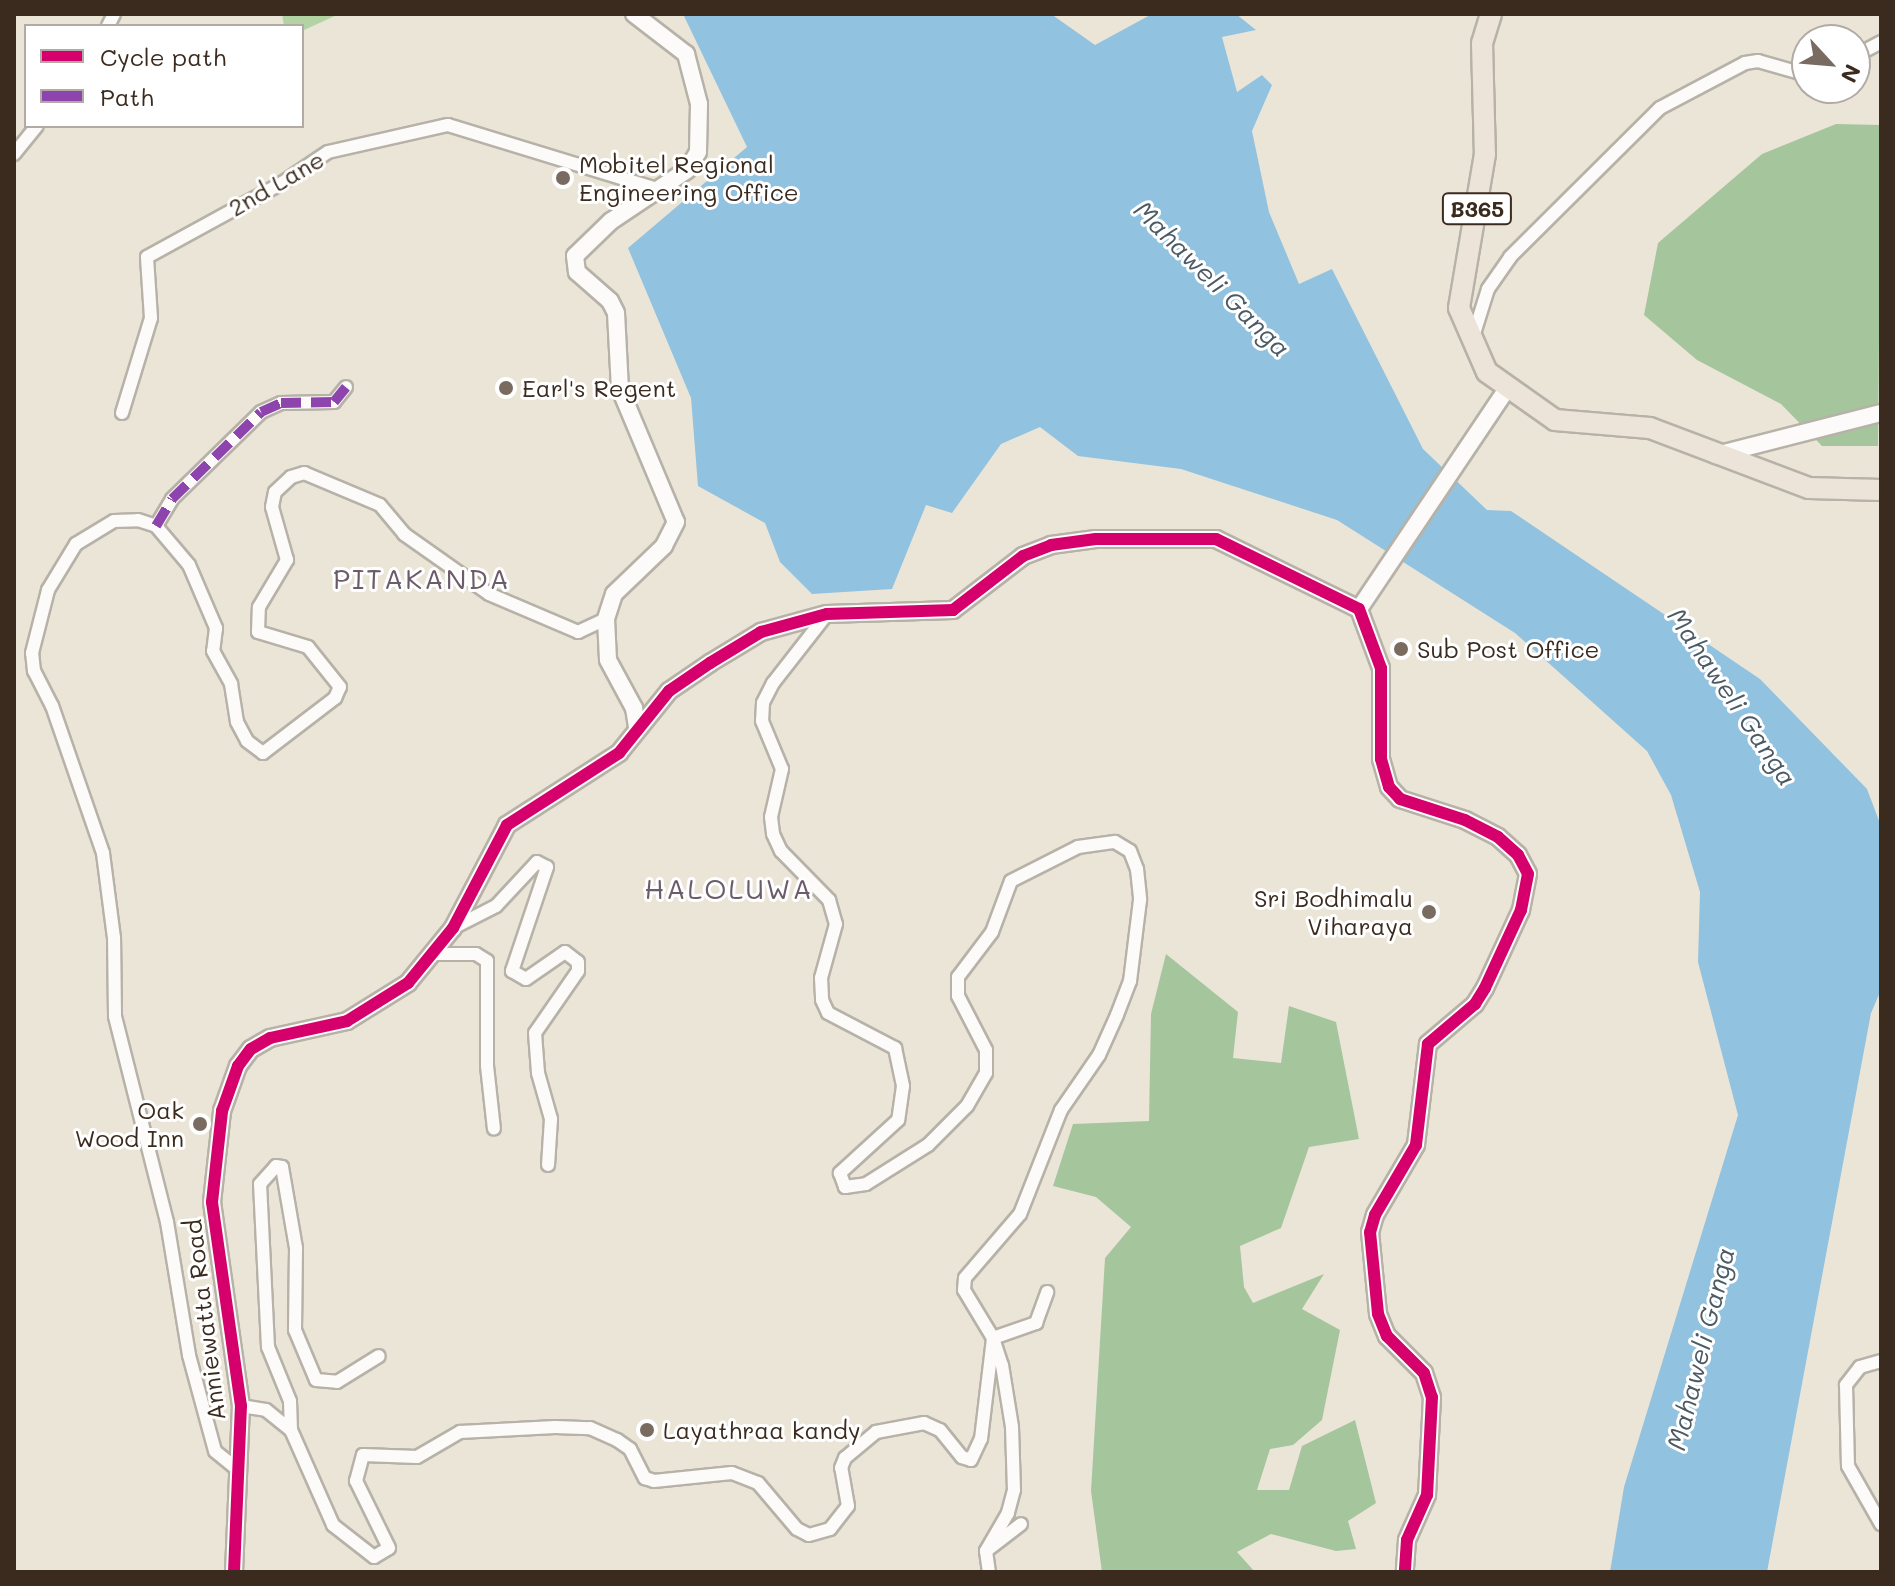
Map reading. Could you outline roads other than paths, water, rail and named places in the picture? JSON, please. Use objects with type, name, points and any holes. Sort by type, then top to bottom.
[{"type":"main road","name":"B365","points":[[1491,14],[1482,43],[1485,154],[1459,308],[1471,343],[1487,372],[1506,390],[1555,420],[1650,428],[1809,488],[1881,490]]},
{"type":"street","points":[[634,14],[686,54],[699,104],[698,152],[687,170],[611,221],[575,256],[577,272],[610,301],[616,313],[620,389],[676,522],[664,546],[614,594],[606,619],[608,660],[634,708],[637,728]]},
{"type":"street","points":[[1471,343],[1488,289],[1510,257],[1660,108],[1745,63],[1758,61],[1791,70]]},
{"type":"street","name":"2nd Lane","points":[[122,413],[151,318],[147,257],[282,183],[328,152],[448,125],[660,190]]},
{"type":"street","points":[[14,154],[35,128]]},
{"type":"street","points":[[156,526],[172,499],[261,412],[281,403],[334,402],[346,387]]},
{"type":"street","points":[[1405,1572],[1407,1540],[1427,1495],[1432,1397],[1424,1373],[1387,1336],[1378,1314],[1370,1232],[1375,1215],[1416,1145],[1428,1044],[1475,1004],[1485,988],[1521,910],[1528,874],[1518,855],[1498,837],[1465,820],[1400,799],[1389,787],[1381,759],[1381,668],[1359,609],[1474,433],[1506,390]]},
{"type":"street","points":[[1716,455],[1881,413]]},
{"type":"street","points":[[237,1469],[215,1451],[196,1382],[167,1222],[115,1016],[114,938],[103,853],[32,653],[48,590],[76,544],[114,521],[138,520],[156,526],[189,565],[216,628],[213,651],[231,684],[237,722],[247,741],[263,753],[335,698],[340,687],[308,647],[258,632],[259,607],[287,560],[272,507],[275,492],[291,477],[304,473],[380,505],[404,534],[489,594],[578,632],[606,619]]},
{"type":"street","name":"Anniewatta Road","points":[[234,1572],[241,1406],[212,1202],[222,1111],[238,1066],[251,1049],[270,1038],[347,1021],[378,1006],[408,983],[453,928],[507,825],[619,753],[669,691],[761,632],[827,614],[953,610],[1023,556],[1051,545],[1096,539],[1216,539],[1359,609]]},
{"type":"street","points":[[827,614],[773,683],[762,721],[782,769],[771,817],[773,834],[781,851],[829,900],[836,924],[821,978],[822,1000],[828,1013],[895,1048],[903,1086],[898,1120],[840,1173],[845,1187],[866,1184],[928,1145],[967,1106],[980,1084],[986,1050],[958,996],[958,977],[992,932],[1011,881],[1078,847],[1115,842],[1130,851],[1137,869],[1140,900],[1130,981],[1117,1015],[1099,1055],[1061,1110],[1020,1214],[965,1278],[964,1290],[993,1338],[1012,1427],[1014,1490],[1008,1513],[993,1531],[986,1551],[989,1572]]},
{"type":"street","points":[[453,928],[496,906],[537,862],[547,867],[512,971],[526,979],[565,952],[578,962],[578,971],[535,1033],[538,1073],[551,1119],[548,1165]]},
{"type":"street","points":[[432,954],[476,954],[487,961],[486,1054],[494,1129]]},
{"type":"street","points":[[379,1356],[337,1382],[316,1380],[309,1369],[295,1330],[296,1248],[282,1167],[276,1166],[260,1184],[268,1347],[290,1401],[291,1430],[333,1525],[374,1557],[389,1548],[356,1481],[363,1455],[417,1457],[460,1432],[590,1428],[630,1449],[645,1478],[654,1481],[732,1473],[758,1483],[797,1529],[809,1535],[830,1529],[848,1506],[841,1468],[851,1452],[876,1432],[924,1423],[940,1430],[962,1457],[971,1460],[981,1439],[993,1338]]},
{"type":"street","points":[[993,1338],[1036,1323],[1047,1292]]},
{"type":"street","points":[[1881,1361],[1860,1367],[1846,1385],[1848,1466],[1881,1524]]},
{"type":"street","points":[[241,1406],[266,1410],[291,1430]]},
{"type":"street","points":[[986,1551],[1021,1524]]},
{"type":"water","name":"Mahaweli Ganga","points":[[683,14],[1051,14],[1095,45],[1152,14],[1236,14],[1256,30],[1222,37],[1237,92],[1262,75],[1272,85],[1252,131],[1269,212],[1299,284],[1332,269],[1423,449],[1487,510],[1511,511],[1760,679],[1867,789],[1881,826],[1881,990],[1871,1013],[1767,1572],[1610,1572],[1624,1487],[1738,1115],[1698,962],[1700,892],[1671,795],[1647,751],[1515,633],[1337,520],[1181,469],[1078,456],[1040,427],[1001,444],[952,513],[926,505],[892,589],[812,594],[780,562],[765,523],[698,486],[691,398],[628,248],[747,147]]},
{"type":"place","name":"Mobitel Regional Engineering Office","points":[[563,178]]},
{"type":"place","name":"Earl's Regent","points":[[506,388]]},
{"type":"place","name":"Sub Post Office","points":[[1401,649]]},
{"type":"place","name":"Sri Bodhimalu Viharaya","points":[[1429,912]]},
{"type":"place","name":"Oak Wood Inn","points":[[200,1124]]},
{"type":"place","name":"Layathraa kandy","points":[[647,1430]]},
{"type":"district","name":"PITAKANDA","points":[[422,578]]},
{"type":"district","name":"HALOLUWA","points":[[729,888]]}]
